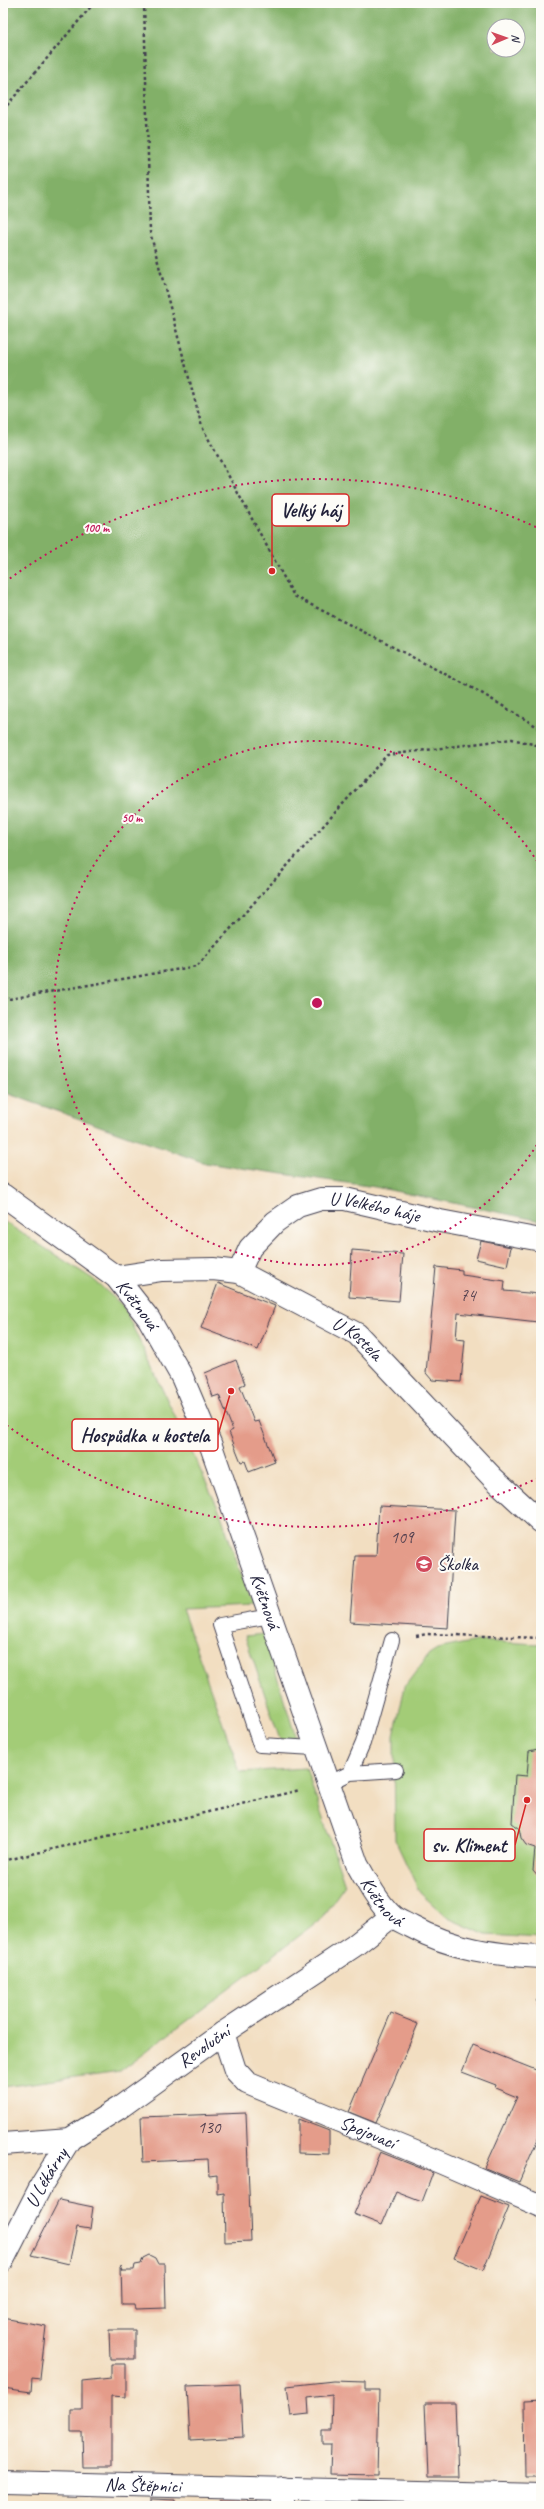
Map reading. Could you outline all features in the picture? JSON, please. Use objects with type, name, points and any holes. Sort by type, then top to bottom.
[{"type":"street","name":"Květnová","points":[[3,1195],[116,1277],[149,1319],[182,1377],[210,1443],[315,1748],[357,1864],[375,1896],[392,1916],[426,1935],[452,1945],[486,1952],[541,1957]]},
{"type":"street","name":"U Velkého háje","points":[[239,1272],[250,1248],[276,1222],[298,1206],[321,1200],[345,1199],[440,1221],[541,1240]]},
{"type":"street","name":"U Kostela","points":[[116,1277],[162,1270],[213,1269],[239,1272],[357,1334],[492,1477],[541,1522]]},
{"type":"street","name":"Revoluční","points":[[3,2144],[70,2138],[119,2108],[223,2033],[354,1946],[392,1916]]},
{"type":"street","name":"Spojovací","points":[[223,2033],[235,2070],[240,2078],[247,2083],[442,2163],[541,2206]]},
{"type":"street","name":"U Lékárny","points":[[3,2260],[42,2184],[70,2138]]},
{"type":"street","name":"Na Štěpnici","points":[[3,2482],[283,2497],[541,2495]]},
{"type":"lane","points":[[270,1616],[220,1625],[260,1745],[315,1748]]},
{"type":"lane","points":[[350,1773],[363,1743],[392,1640]]},
{"type":"lane","points":[[328,1784],[350,1773],[396,1770]]},
{"type":"path","points":[[3,110],[94,3]]},
{"type":"path","points":[[144,3],[150,232],[202,427],[294,596],[478,691],[541,730]]},
{"type":"path","points":[[3,1000],[197,966],[387,755],[512,739],[541,746]]},
{"type":"path","points":[[392,1640],[428,1634],[541,1638]]},
{"type":"path","points":[[3,1861],[156,1823],[328,1784]]},
{"type":"green space","points":[[3,3],[541,3],[541,1221],[375,1187],[205,1163],[3,1092]]},
{"type":"green space","points":[[3,1221],[93,1279],[123,1306],[220,1512],[252,1606],[182,1609],[240,1772],[306,1768],[345,1885],[319,1921],[120,2071],[3,2087]]},
{"type":"green space","points":[[264,1634],[296,1738],[280,1740],[245,1636]]},
{"type":"green space","points":[[476,1641],[541,1644],[541,1938],[486,1935],[448,1918],[420,1893],[395,1840],[394,1736],[405,1686],[429,1654],[437,1649]]},
{"type":"building","points":[[481,1241],[511,1247],[507,1266],[476,1259]]},
{"type":"building","points":[[352,1250],[403,1254],[399,1301],[349,1297]]},
{"type":"building","points":[[436,1267],[462,1270],[462,1275],[505,1281],[504,1291],[540,1294],[538,1322],[458,1313],[456,1339],[465,1340],[461,1382],[432,1380],[426,1373]]},
{"type":"building","points":[[218,1283],[275,1306],[258,1350],[201,1328]]},
{"type":"building","points":[[236,1360],[245,1384],[240,1386],[254,1422],[259,1421],[275,1462],[249,1472],[245,1461],[241,1462],[229,1432],[233,1430],[219,1395],[213,1397],[205,1373]]},
{"type":"building","points":[[379,1506],[455,1510],[448,1628],[350,1622],[355,1556],[376,1556]]},
{"type":"building","points":[[541,1743],[541,1880],[533,1871],[535,1848],[526,1845],[521,1838],[519,1828],[512,1823],[515,1775],[527,1776],[529,1751],[538,1749]]},
{"type":"building","points":[[541,1995],[541,2005],[536,2001]]},
{"type":"building","points":[[391,2013],[418,2024],[376,2123],[349,2112]]},
{"type":"building","points":[[473,2045],[541,2072],[541,2132],[519,2182],[485,2168],[517,2097],[495,2088],[496,2085],[462,2072]]},
{"type":"building","points":[[246,2113],[251,2241],[225,2242],[224,2193],[217,2194],[217,2175],[209,2176],[208,2159],[143,2162],[141,2117]]},
{"type":"building","points":[[298,2119],[329,2131],[329,2154],[298,2153]]},
{"type":"building","points":[[380,2152],[433,2173],[422,2202],[396,2192],[382,2225],[354,2214]]},
{"type":"building","points":[[481,2196],[509,2207],[483,2270],[454,2258]]},
{"type":"building","points":[[59,2200],[93,2207],[90,2229],[77,2227],[69,2264],[31,2255]]},
{"type":"building","points":[[149,2255],[155,2258],[158,2264],[165,2264],[166,2308],[136,2309],[135,2304],[122,2304],[121,2265],[123,2270],[134,2270],[135,2265],[141,2264],[143,2258]]},
{"type":"building","points":[[3,2318],[46,2326],[40,2379],[32,2378],[31,2392],[3,2388]]},
{"type":"building","points":[[109,2330],[135,2330],[135,2359],[110,2359]]},
{"type":"building","points":[[111,2364],[126,2364],[126,2397],[111,2396],[111,2467],[83,2467],[82,2432],[71,2432],[71,2410],[82,2410],[82,2381],[111,2378]]},
{"type":"building","points":[[333,2381],[365,2382],[365,2390],[379,2390],[377,2475],[330,2474],[331,2444],[322,2444],[322,2431],[331,2431],[332,2395],[308,2398],[309,2414],[291,2416],[287,2386]]},
{"type":"building","points":[[240,2384],[243,2437],[190,2440],[187,2386]]},
{"type":"building","points":[[541,2400],[541,2477],[525,2477],[524,2401]]},
{"type":"building","points":[[425,2403],[455,2403],[458,2477],[428,2477]]},
{"type":"building","points":[[151,2499],[175,2500],[175,2506],[151,2506]]},
{"type":"building","points":[[220,2501],[264,2502],[264,2506],[220,2506]]},
{"type":"building","points":[[318,2503],[370,2504],[371,2506],[318,2506]]},
{"type":"place","name":"Velký háj","points":[[272,571]]},
{"type":"place","name":"Hospůdka u kostela","points":[[231,1391]]},
{"type":"place","name":"Školka","points":[[424,1564]]},
{"type":"place","name":"sv. Kliment","points":[[527,1800]]}]
